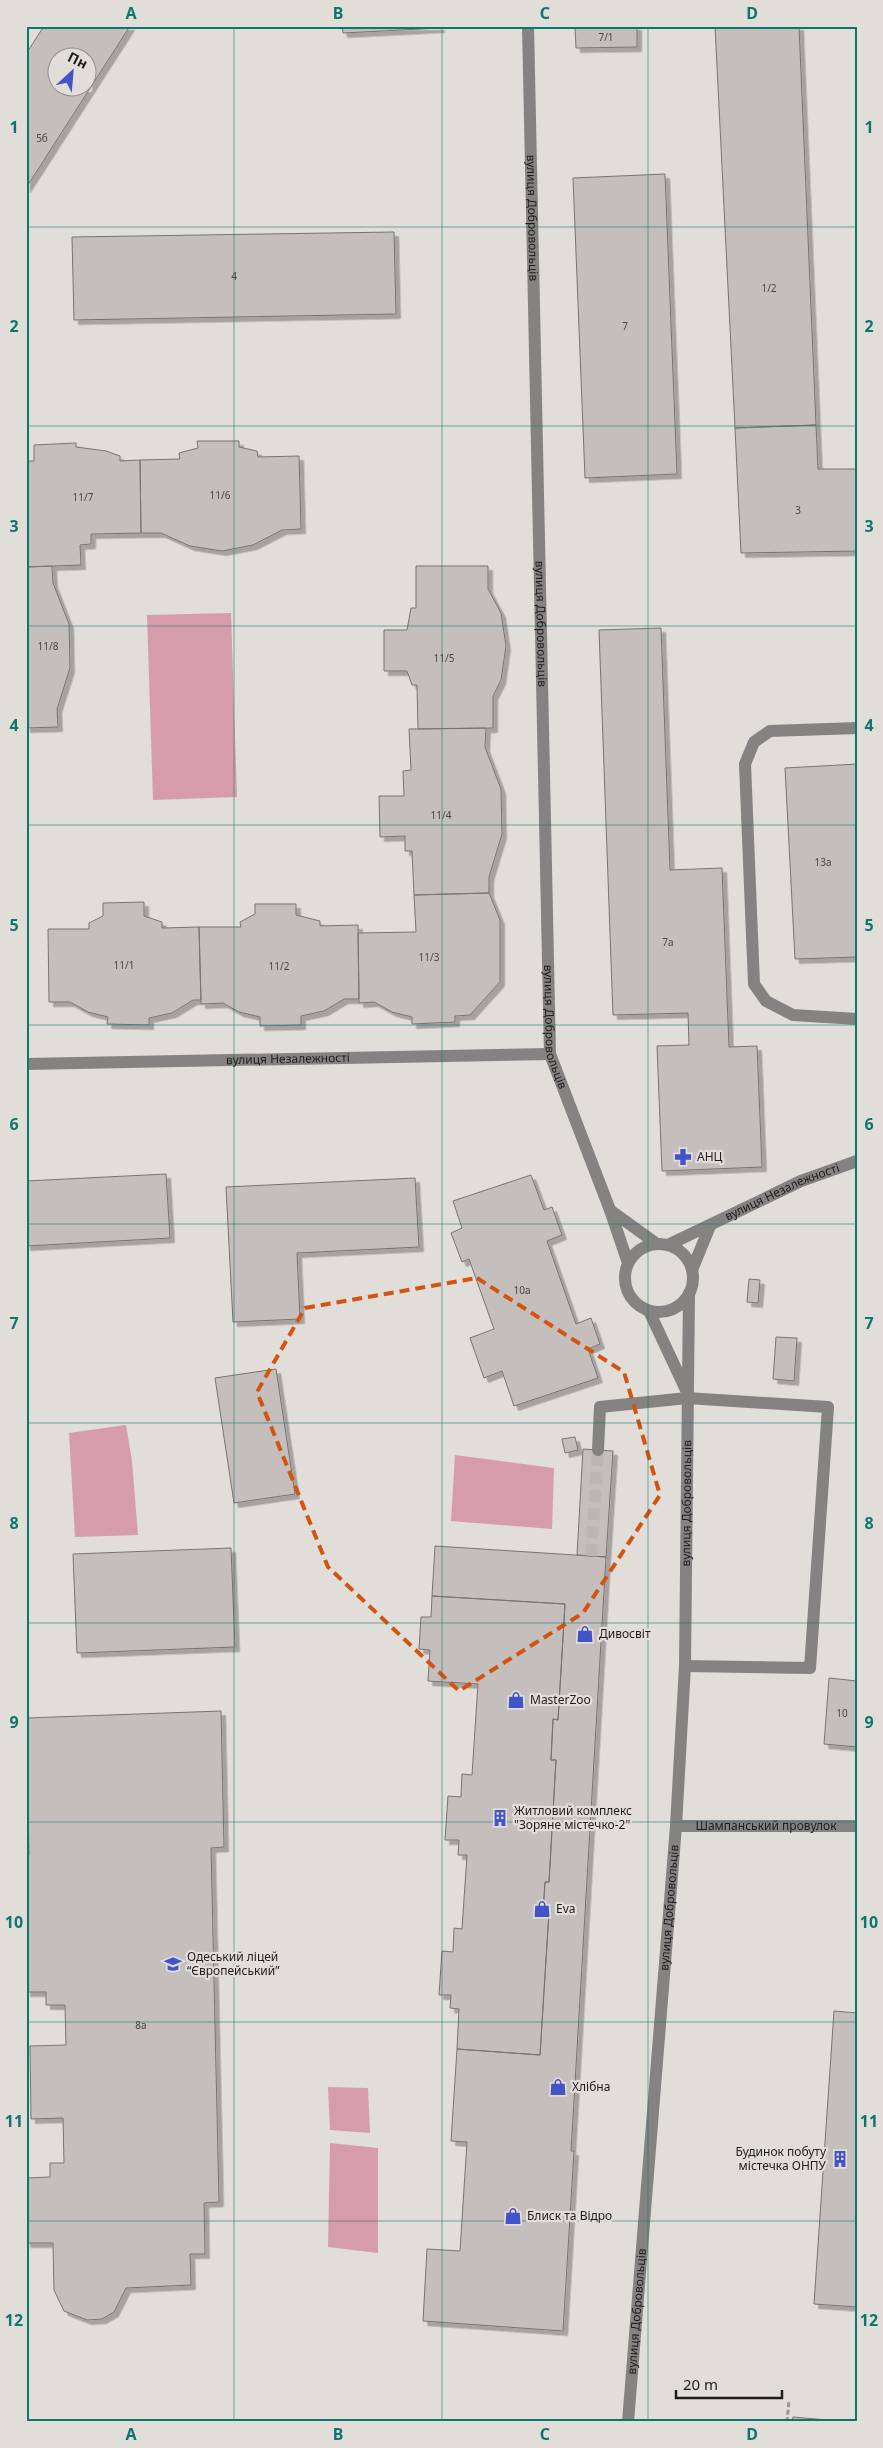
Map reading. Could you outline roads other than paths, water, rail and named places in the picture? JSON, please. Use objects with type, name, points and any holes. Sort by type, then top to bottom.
[{"type":"street","name":"вулиця Добровольців","points":[[528,26],[550,1054],[610,1210],[628,1263]]},
{"type":"street","points":[[857,728],[770,731],[754,742],[745,764],[754,984],[766,1001],[793,1015],[857,1019]]},
{"type":"street","name":"вулиця Незалежності","points":[[26,1064],[550,1054]]},
{"type":"street","name":"вулиця Незалежності","points":[[663,1245],[710,1226],[801,1181],[857,1161]]},
{"type":"street","points":[[610,1210],[663,1245],[683,1255],[692,1270],[693,1282],[690,1293],[682,1303],[672,1309],[661,1312],[649,1311],[638,1305],[630,1296],[626,1286],[625,1274],[628,1263],[635,1253],[645,1246],[663,1245]]},
{"type":"street","name":"вулиця Незалежності","points":[[692,1270],[710,1226]]},
{"type":"street","name":"вулиця Добровольців","points":[[628,2422],[676,1826],[685,1666],[687,1395],[690,1293]]},
{"type":"street","name":"вулиця Добровольців","points":[[649,1311],[687,1395]]},
{"type":"street","points":[[598,1450],[600,1407],[687,1395],[828,1407],[810,1668],[685,1666]]},
{"type":"street","name":"Шампанський провулок","points":[[676,1826],[857,1826]]},
{"type":"tunnel","points":[[591,1556],[598,1450]]},
{"type":"place","name":"АНЦ","points":[[683,1157]]},
{"type":"place","name":"Дивосвіт","points":[[585,1634]]},
{"type":"place","name":"MasterZoo","points":[[516,1700]]},
{"type":"place","name":"Житловий комплекс \"Зоряне містечко-2\"","points":[[500,1818]]},
{"type":"place","name":"Eva","points":[[542,1909]]},
{"type":"place","name":"Одеський ліцей “Європейський”","points":[[173,1964]]},
{"type":"place","name":"Хлібна","points":[[558,2087]]},
{"type":"place","name":"Будинок побуту містечка ОНПУ","points":[[840,2159]]},
{"type":"place","name":"Блиск та Відро","points":[[513,2216]]}]
